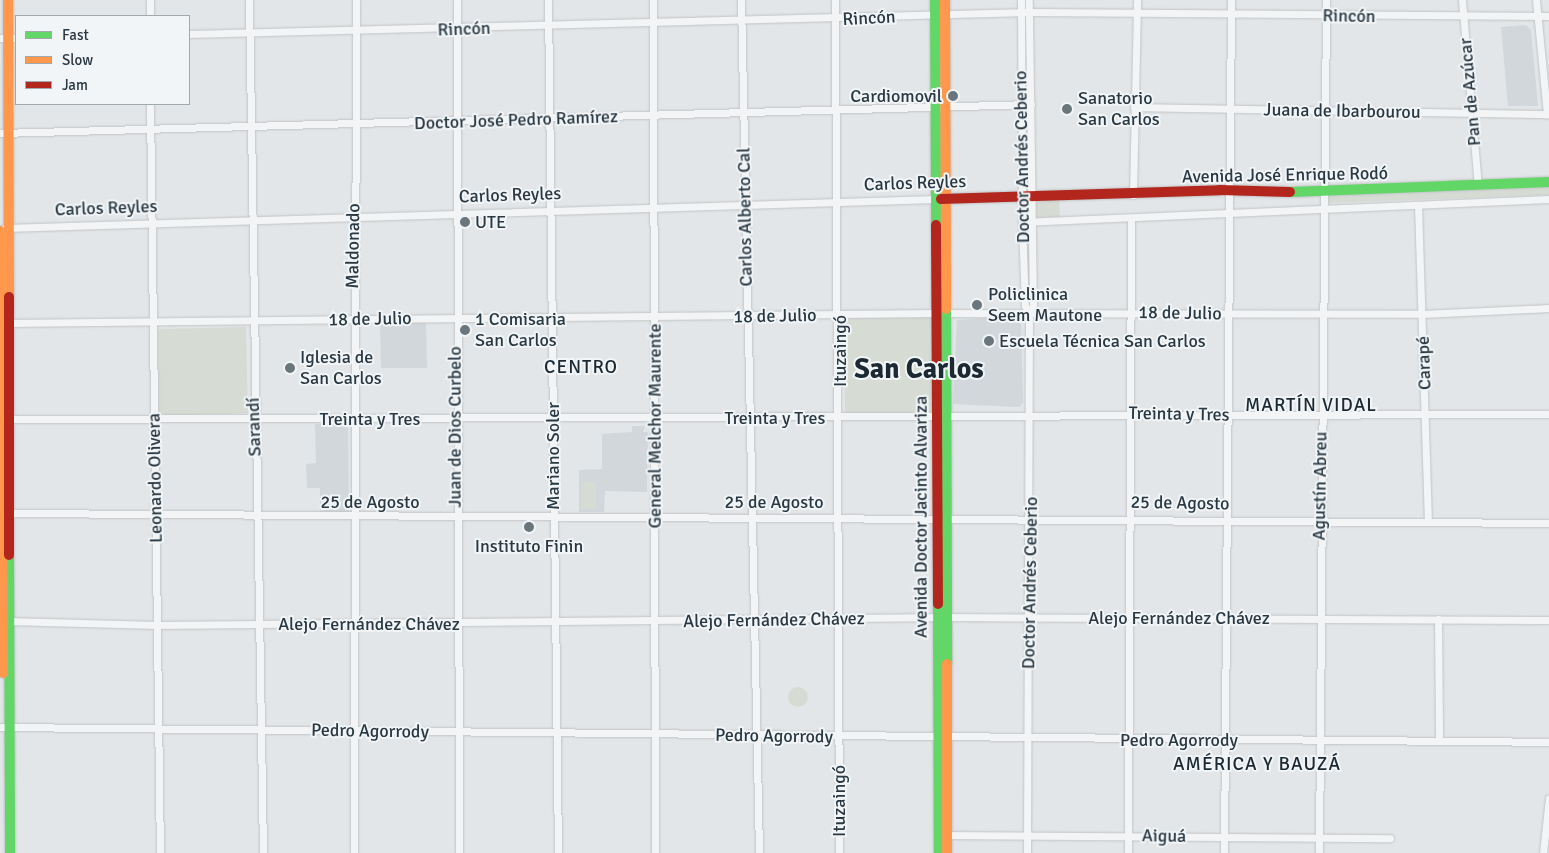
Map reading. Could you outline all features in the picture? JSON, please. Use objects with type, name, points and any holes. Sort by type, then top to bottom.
[{"type":"street","points":[[2,853],[4,727],[3,229],[8,0]]},
{"type":"street","points":[[150,0],[150,15]]},
{"type":"street","name":"Sarandí","points":[[249,0],[253,418],[257,518],[263,853]]},
{"type":"street","name":"Maldonado","points":[[354,853],[352,319],[356,0]]},
{"type":"street","name":"Juan de Dios Curbelo","points":[[457,0],[455,419],[460,732],[459,853]]},
{"type":"street","name":"Mariano Soler","points":[[548,0],[558,853]]},
{"type":"street","name":"General Melchor Maurente","points":[[654,0],[655,853]]},
{"type":"street","name":"Carlos Alberto Cal","points":[[741,0],[755,736],[759,853]]},
{"type":"street","name":"Ituzaingó","points":[[835,0],[840,315],[839,853]]},
{"type":"street","name":"Avenida Doctor Jacinto Alvariza","points":[[935,0],[940,15],[942,313],[941,617],[943,835],[947,853]]},
{"type":"street","name":"Avenida Doctor Jacinto Alvariza","points":[[940,15],[945,0]]},
{"type":"street","name":"Doctor Andrés Ceberio","points":[[1021,0],[1022,104],[1027,197],[1032,222],[1029,313],[1031,414],[1027,853]]},
{"type":"street","name":"Doctor Andrés Ceberio","points":[[1029,0],[1031,104],[1027,197],[1022,222],[1025,306],[1029,313]]},
{"type":"street","points":[[1133,195],[1137,0]]},
{"type":"street","points":[[1224,853],[1226,741],[1226,191],[1232,0]]},
{"type":"street","name":"Agustín Abreu","points":[[1319,853],[1319,520],[1323,110],[1326,0]]},
{"type":"street","name":"Pan de Azúcar","points":[[1462,0],[1478,185]]},
{"type":"street","points":[[1536,0],[1548,114]]},
{"type":"street","name":"Rincón","points":[[190,34],[457,30],[548,26],[835,20],[1029,12],[1464,17],[1549,16]]},
{"type":"street","name":"Doctor José Pedro Ramírez","points":[[4,133],[150,128],[251,128],[1031,104]]},
{"type":"street","name":"Leonardo Olivera","points":[[150,105],[160,853]]},
{"type":"street","name":"Juana de Ibarbourou","points":[[1134,107],[1472,115],[1548,114]]},
{"type":"street","name":"Avenida José Enrique Rodó","points":[[1027,197],[1226,191],[1322,192],[1549,182]]},
{"type":"street","name":"Carlos Reyles","points":[[3,229],[152,222],[1027,197]]},
{"type":"street","name":"Avenida José Enrique Rodó","points":[[1022,222],[1227,214],[1322,207],[1549,199]]},
{"type":"street","name":"Carapé","points":[[1418,205],[1428,520]]},
{"type":"street","points":[[1128,853],[1131,740],[1131,218]]},
{"type":"street","name":"18 de Julio","points":[[3,323],[942,313],[1422,314],[1549,308]]},
{"type":"street","name":"Treinta y Tres","points":[[4,419],[840,418],[1131,413],[1226,416],[1426,417],[1549,414]]},
{"type":"street","name":"25 de Agosto","points":[[4,513],[257,518],[941,517],[1428,520],[1549,523]]},
{"type":"street","name":"Alejo Fernández Chávez","points":[[4,621],[157,624],[458,624],[941,617],[1549,620]]},
{"type":"street","points":[[1438,619],[1439,741]]},
{"type":"street","points":[[4,727],[10,853]]},
{"type":"street","name":"Pedro Agorrody","points":[[4,727],[1028,740],[1549,742]]},
{"type":"street","points":[[1543,853],[1549,798]]},
{"type":"street","name":"Avenida Doctor Jacinto Alvariza","points":[[938,853],[943,835]]},
{"type":"street","name":"Aiguá","points":[[943,835],[1390,838]]},
{"type":"shaded area","points":[[1526,25],[1531,30],[1538,106],[1508,106],[1501,27]]},
{"type":"shaded area","points":[[1549,187],[1549,195],[1327,203],[1328,196]]},
{"type":"shaded area","points":[[1059,199],[1060,218],[1035,219],[1036,202]]},
{"type":"shaded area","points":[[932,316],[933,415],[845,416],[844,318]]},
{"type":"shaded area","name":"Escuela Técnica San Carlos","points":[[1017,316],[1021,319],[1023,403],[1019,407],[953,404],[957,320]]},
{"type":"shaded area","points":[[426,322],[427,368],[381,368],[380,323]]},
{"type":"shaded area","points":[[246,327],[248,413],[159,416],[158,329]]},
{"type":"shaded area","points":[[348,423],[349,514],[320,514],[320,488],[307,488],[306,464],[316,463],[315,424]]},
{"type":"shaded area","points":[[632,426],[645,426],[643,432],[648,432],[647,492],[605,491],[604,512],[579,512],[579,470],[602,469],[602,434],[632,432]]},
{"type":"shaded area","points":[[582,482],[596,482],[596,509],[582,509]]},
{"type":"shaded area","points":[[794,687],[802,687],[808,693],[808,701],[802,707],[794,707],[788,701],[788,693]]},
{"type":"traffic: fast","points":[[935,0],[936,225]]},
{"type":"traffic: fast","points":[[1290,192],[1549,182]]},
{"type":"traffic: fast","points":[[946,309],[947,664]]},
{"type":"traffic: fast","points":[[9,555],[10,853]]},
{"type":"traffic: fast","points":[[938,604],[939,853]]},
{"type":"traffic: slow","points":[[8,0],[9,297]]},
{"type":"traffic: slow","points":[[945,0],[946,309]]},
{"type":"traffic: slow","points":[[0,231],[3,673]]},
{"type":"traffic: slow","points":[[947,664],[947,853]]},
{"type":"traffic: jam","points":[[941,199],[1220,190],[1290,192]]},
{"type":"traffic: jam","points":[[936,225],[938,604]]},
{"type":"traffic: jam","points":[[9,297],[9,555]]},
{"type":"place","name":"Cardiomovil","points":[[953,96]]},
{"type":"place","name":"Sanatorio San Carlos","points":[[1067,109]]},
{"type":"place","name":"UTE","points":[[465,222]]},
{"type":"place","name":"Policlinica Seem Mautone","points":[[977,305]]},
{"type":"place","name":"1 Comisaria San Carlos","points":[[465,330]]},
{"type":"place","name":"Escuela Técnica San Carlos","points":[[989,341]]},
{"type":"place","name":"Iglesia de San Carlos","points":[[290,368]]},
{"type":"place","name":"Instituto Finin","points":[[529,527]]},
{"type":"district","name":"CENTRO","points":[[581,368]]},
{"type":"district","name":"San Carlos","points":[[919,369]]},
{"type":"district","name":"MARTÍN VIDAL","points":[[1311,406]]},
{"type":"district","name":"AMÉRICA Y BAUZÁ","points":[[1257,765]]}]
